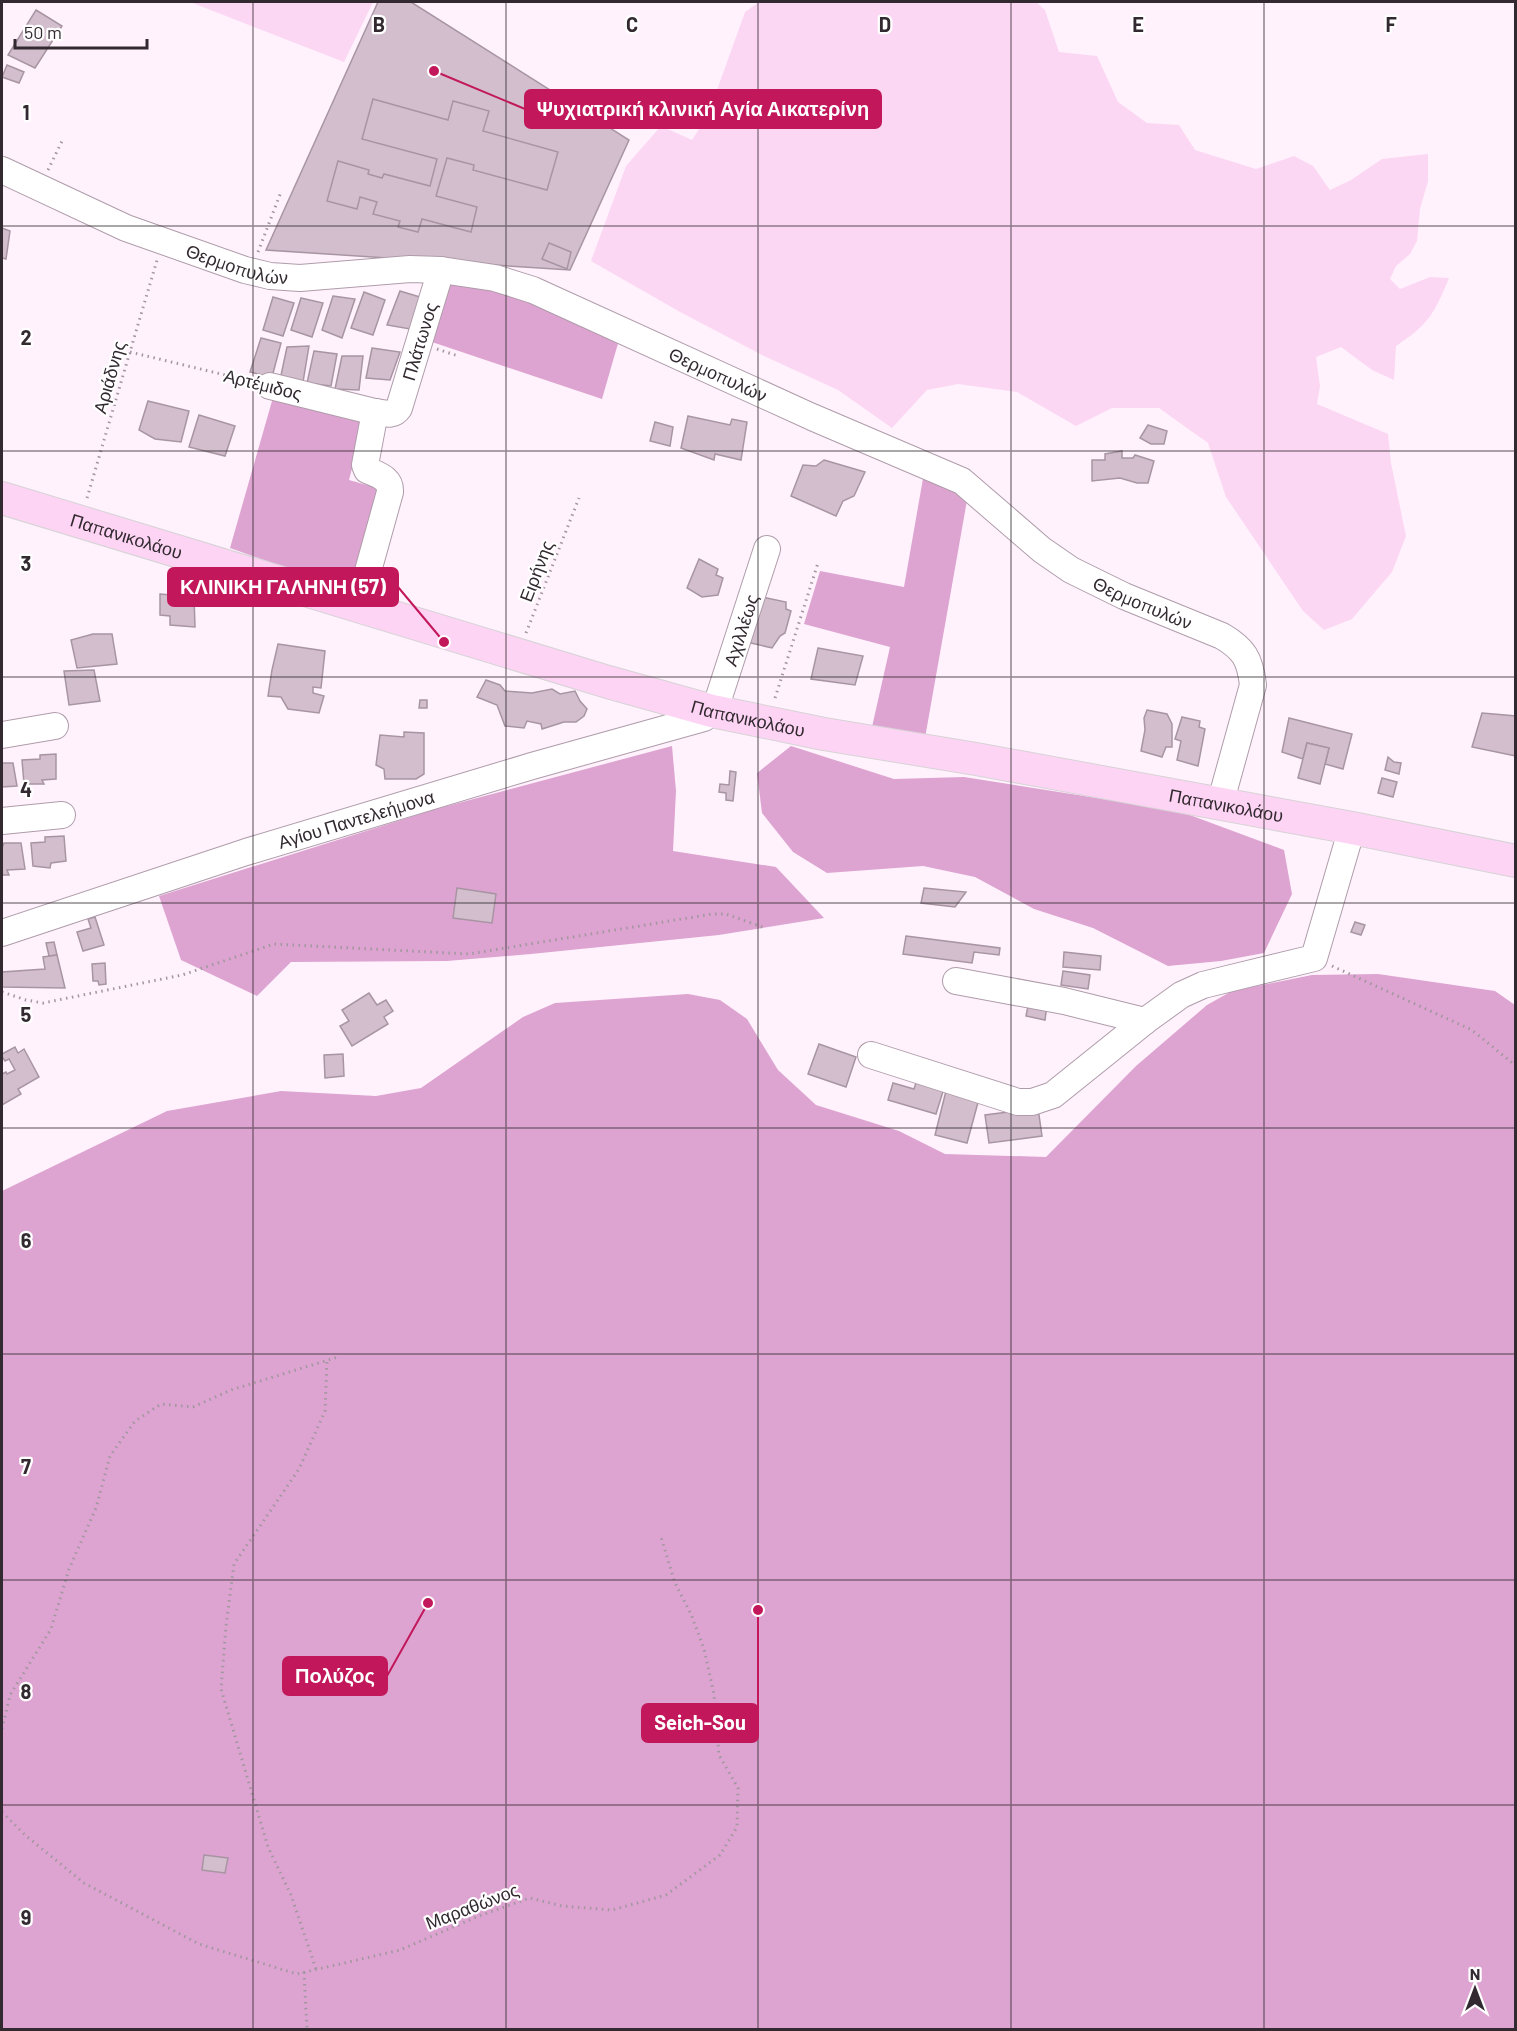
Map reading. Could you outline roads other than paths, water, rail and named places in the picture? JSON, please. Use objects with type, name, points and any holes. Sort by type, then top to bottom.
[{"type":"main road","name":"Παπανικολάου","points":[[2,498],[358,607],[712,711],[766,723],[1352,828],[1515,861]]},
{"type":"street","name":"Θερμοπυλών","points":[[2,170],[126,228],[250,272],[300,278],[410,268],[495,278],[533,290],[812,417],[962,481],[1042,550],[1071,570],[1124,596],[1222,636],[1236,644],[1246,657],[1253,685],[1220,804]]},
{"type":"street","name":"Πλάτωνος","points":[[358,607],[390,492],[386,479],[367,470],[365,465],[441,270]]},
{"type":"street","name":"Αρτέμιδος","points":[[270,386],[386,412]]},
{"type":"street","name":"Αχιλλέως","points":[[712,711],[718,700],[766,549]]},
{"type":"street","name":"Αγίου Παντελεήμονα","points":[[2,933],[246,852],[532,766],[698,721],[712,711]]},
{"type":"street","points":[[2,735],[55,726]]},
{"type":"street","points":[[2,820],[62,815]]},
{"type":"street","points":[[871,1054],[1018,1102],[1032,1102],[1053,1095],[1181,995],[1203,985],[1314,958],[1352,828]]},
{"type":"street","points":[[956,981],[1064,1001],[1145,1021]]},
{"type":"place","name":"Ψυχιατρική κλινική Αγία Αικατερίνη","points":[[434,71]]},
{"type":"place","name":"ΚΛΙΝΙΚΗ ΓΑΛΗΝΗ (57)","points":[[444,642]]},
{"type":"place","name":"Πολύζος","points":[[428,1603]]},
{"type":"place","name":"Seich-Sou","points":[[758,1610]]}]
